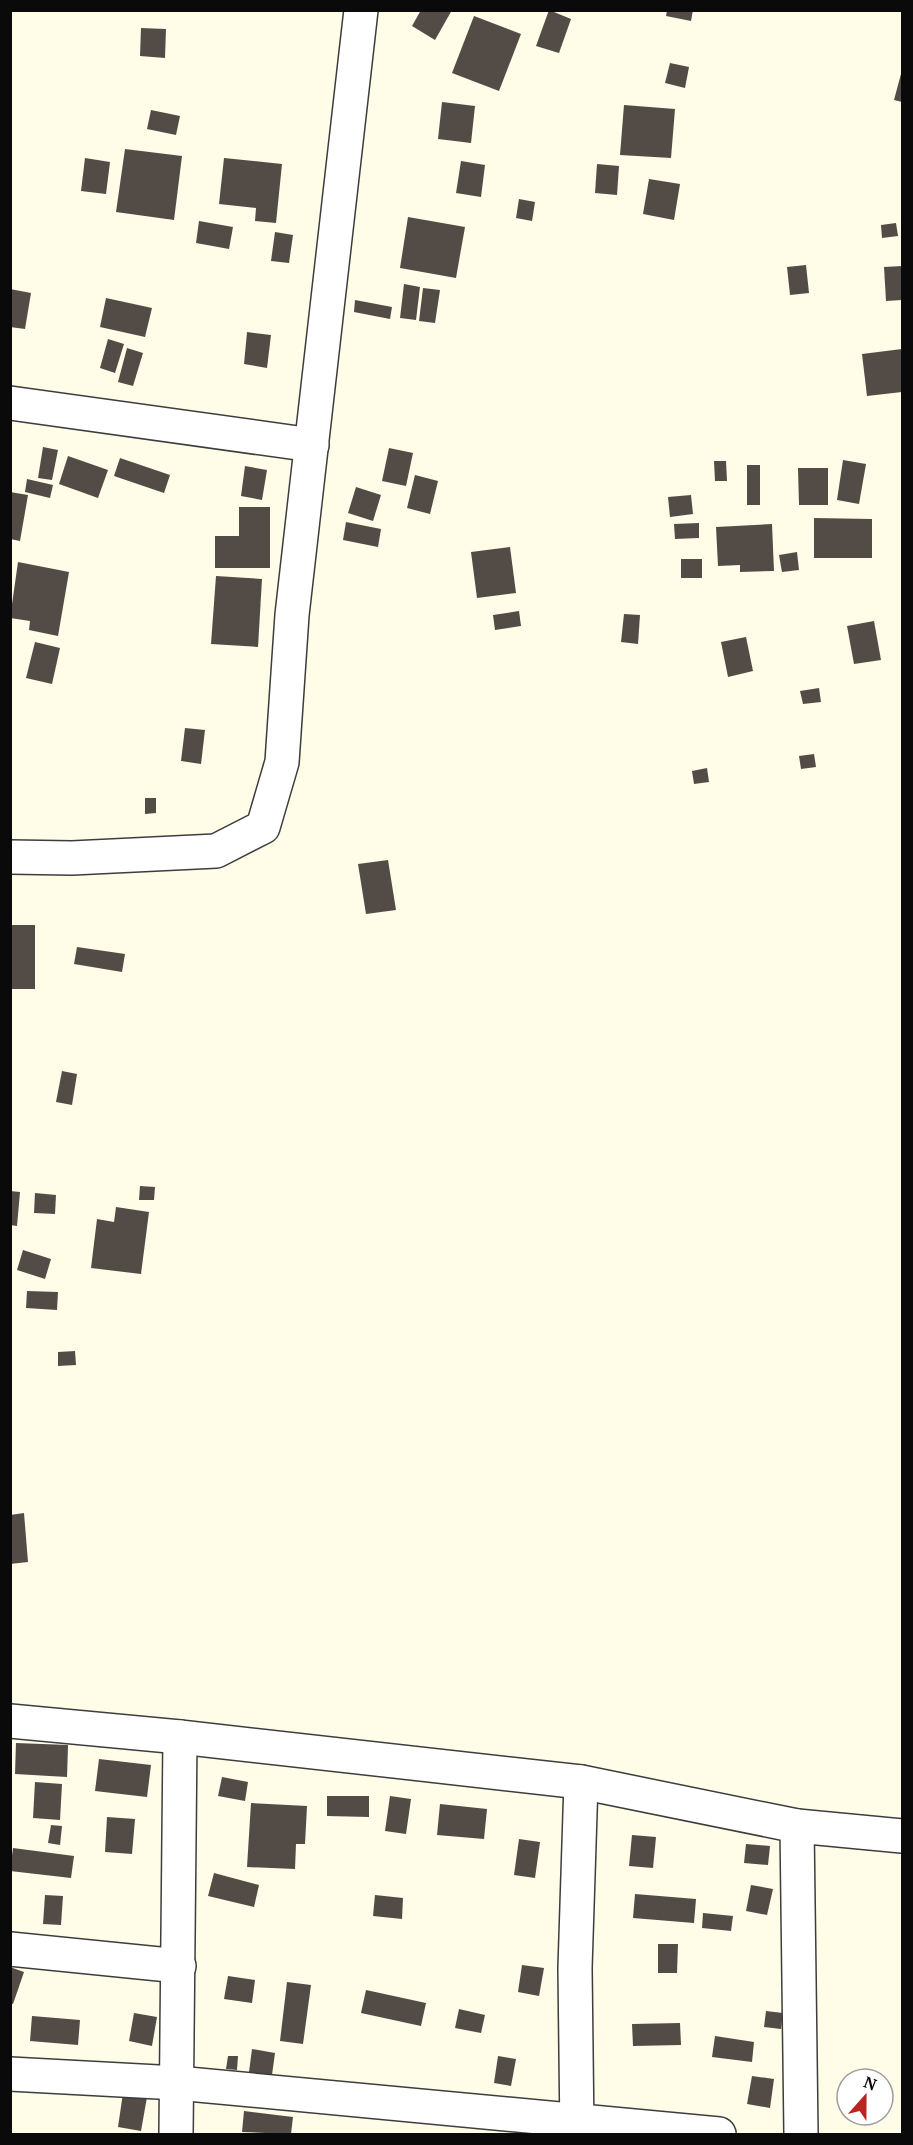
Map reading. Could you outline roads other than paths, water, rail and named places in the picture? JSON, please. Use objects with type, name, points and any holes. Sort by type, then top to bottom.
[{"type":"street","points":[[10,857],[72,858],[216,851],[263,827],[282,762],[292,615],[361,10]]},
{"type":"street","points":[[10,403],[312,445]]},
{"type":"street","points":[[10,1721],[180,1737],[581,1782],[797,1826],[903,1836]]},
{"type":"street","points":[[176,2134],[180,1737]]},
{"type":"street","points":[[577,2128],[575,1968],[581,1782]]},
{"type":"street","points":[[797,1826],[801,2134]]},
{"type":"street","points":[[10,1949],[179,1966]]},
{"type":"street","points":[[10,2074],[177,2083],[577,2128],[719,2134]]}]
